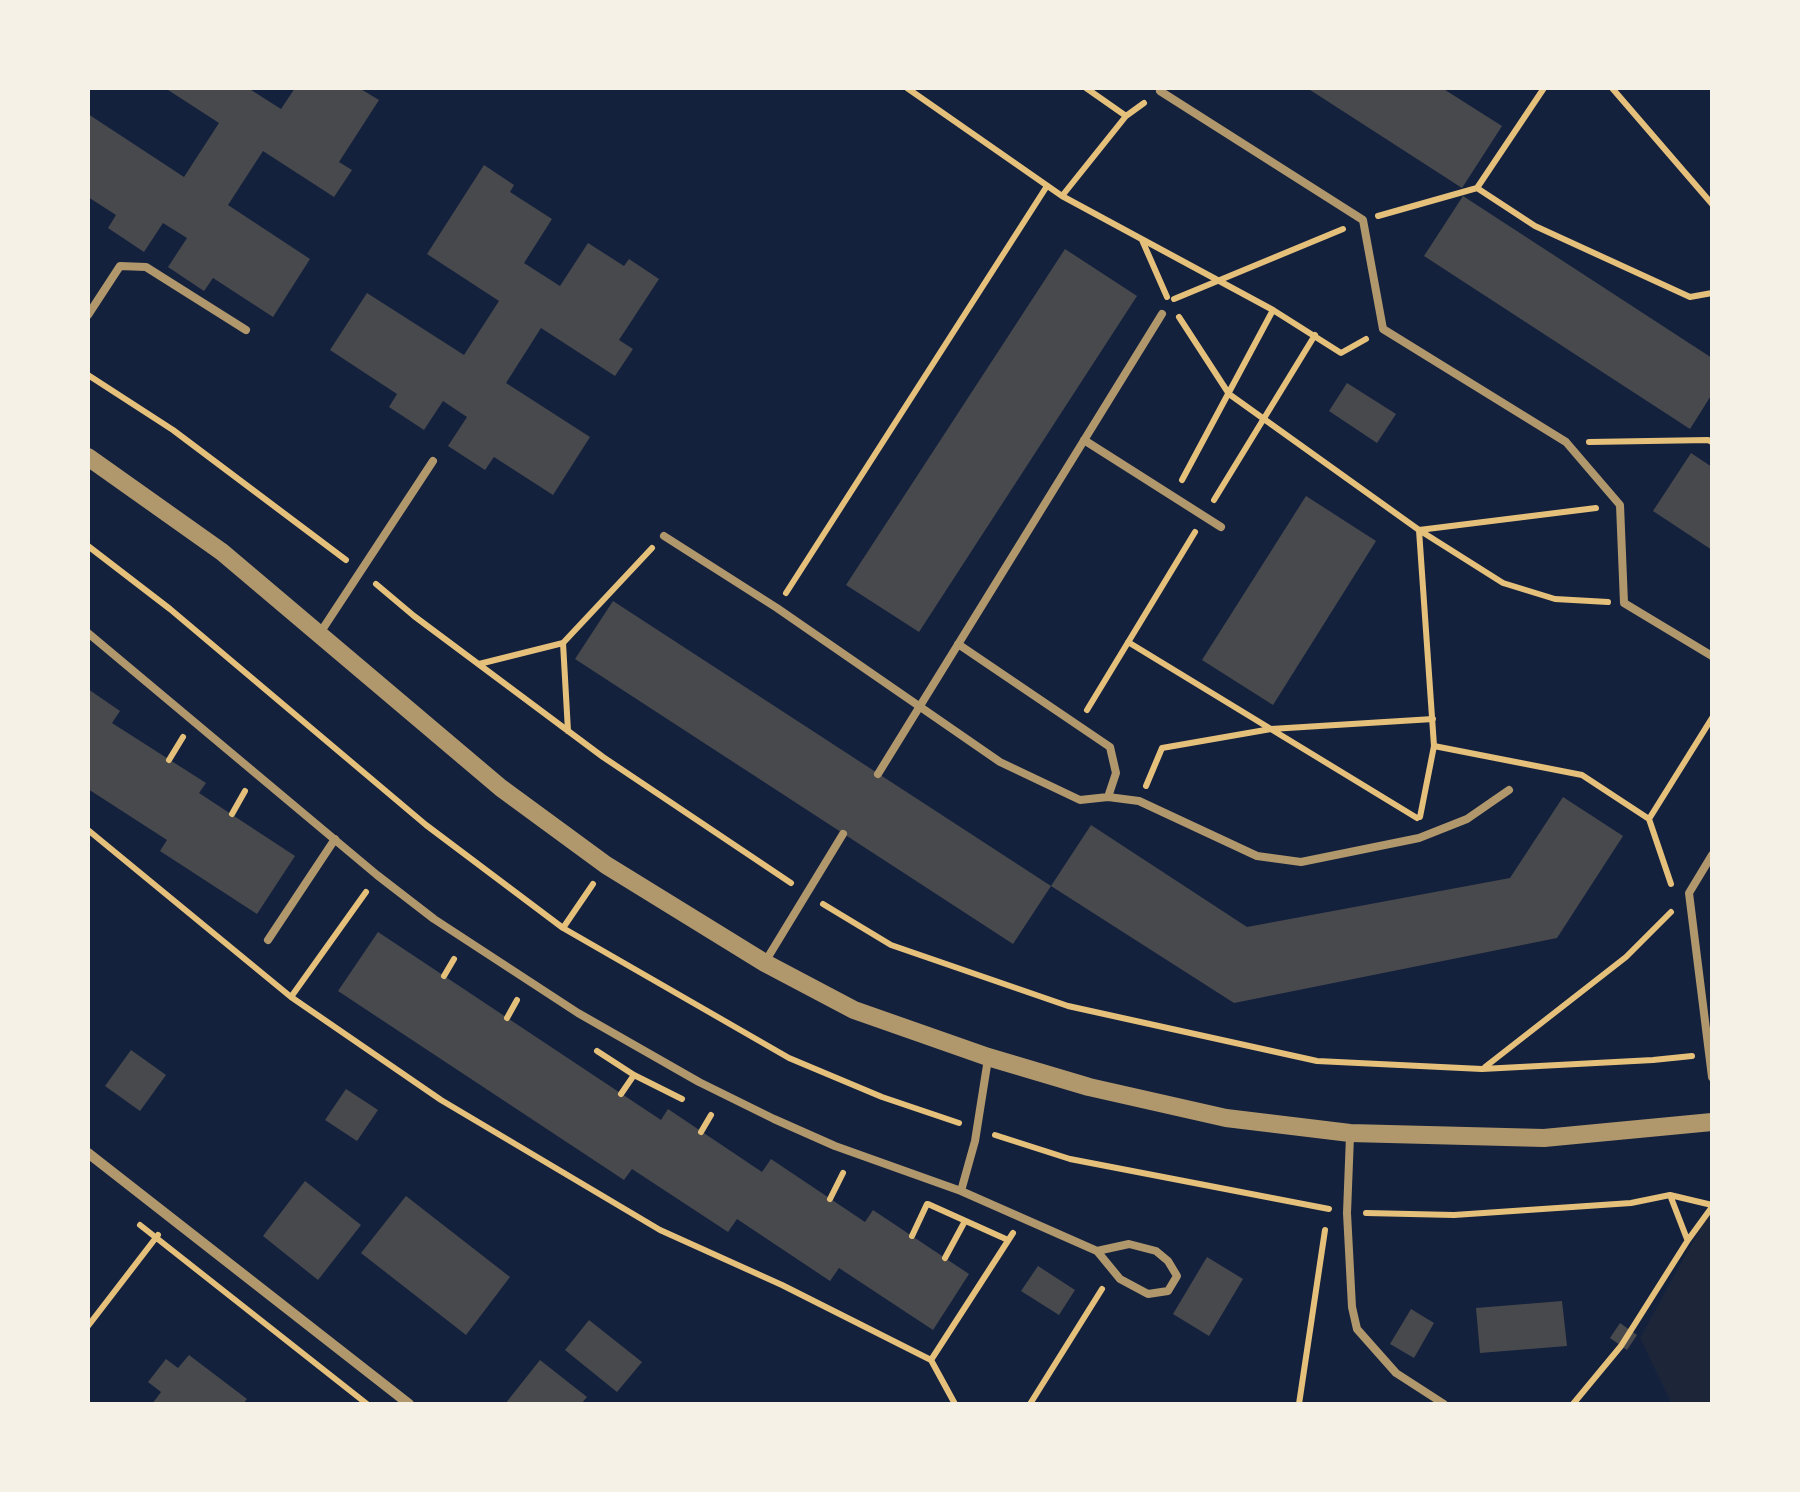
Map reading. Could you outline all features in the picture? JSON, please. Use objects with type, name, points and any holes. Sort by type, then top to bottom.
[{"type":"street","points":[[88,457],[222,552],[501,788],[606,866],[765,962],[854,1010],[988,1058],[1226,1118],[1350,1133],[1544,1138],[1712,1122]]},
{"type":"street","points":[[88,1154],[409,1404]]},
{"type":"lane","points":[[1160,91],[1364,220],[1383,329],[1566,442],[1620,505],[1624,603],[1712,656]]},
{"type":"lane","points":[[88,315],[120,266],[146,267],[246,330]]},
{"type":"lane","points":[[878,774],[1162,314]]},
{"type":"lane","points":[[1084,440],[1221,528]]},
{"type":"lane","points":[[320,633],[433,461]]},
{"type":"lane","points":[[664,536],[1000,762],[1080,800],[1108,797],[1140,802],[1256,856],[1301,862],[1420,838],[1467,819],[1510,790]]},
{"type":"lane","points":[[88,633],[434,919],[578,1013],[699,1082],[835,1146],[961,1191],[1098,1252],[1120,1279],[1148,1294],[1168,1291],[1176,1276],[1168,1261],[1156,1251],[1129,1244],[1098,1252]]},
{"type":"lane","points":[[958,644],[1110,747],[1116,773],[1108,797]]},
{"type":"lane","points":[[765,962],[843,834]]},
{"type":"lane","points":[[268,940],[335,839]]},
{"type":"lane","points":[[1712,855],[1689,893],[1712,1076]]},
{"type":"lane","points":[[961,1191],[977,1130],[988,1058]]},
{"type":"lane","points":[[1350,1133],[1348,1213],[1352,1308],[1357,1329],[1396,1373],[1444,1404]]},
{"type":"path","points":[[907,88],[1062,196],[1273,310],[1341,353],[1383,329]]},
{"type":"path","points":[[1086,88],[1126,116]]},
{"type":"path","points":[[1162,314],[1169,300],[1364,220],[1477,188],[1544,88]]},
{"type":"path","points":[[1612,88],[1712,204]]},
{"type":"path","points":[[1062,196],[1126,116],[1160,91]]},
{"type":"path","points":[[776,608],[1047,186]]},
{"type":"path","points":[[1477,188],[1534,226],[1690,297],[1712,292]]},
{"type":"path","points":[[1142,240],[1169,300],[1229,394],[1419,530],[1503,582],[1555,600],[1624,603]]},
{"type":"path","points":[[1173,496],[1273,310]]},
{"type":"path","points":[[1566,442],[1711,439]]},
{"type":"path","points":[[1419,530],[1620,505]]},
{"type":"path","points":[[1128,642],[1420,820],[1434,746],[1419,530]]},
{"type":"path","points":[[479,664],[562,643],[664,536]]},
{"type":"path","points":[[88,546],[170,609],[426,825],[563,928],[789,1058],[882,1097],[1070,1159],[1348,1213],[1454,1214],[1631,1203],[1670,1196],[1712,1206],[1621,1346],[1573,1404]]},
{"type":"path","points":[[562,643],[568,731]]},
{"type":"path","points":[[1649,818],[1712,718]]},
{"type":"path","points":[[1140,802],[1162,748],[1272,729],[1433,719]]},
{"type":"path","points":[[169,760],[183,737]]},
{"type":"path","points":[[1434,746],[1582,775],[1649,818],[1678,904]]},
{"type":"path","points":[[232,814],[245,791]]},
{"type":"path","points":[[88,830],[292,997],[441,1100],[660,1230],[782,1285],[931,1360],[955,1404]]},
{"type":"path","points":[[563,928],[606,866]]},
{"type":"path","points":[[292,997],[378,875]]},
{"type":"path","points":[[1482,1069],[1626,957],[1689,893]]},
{"type":"path","points":[[444,976],[454,959]]},
{"type":"path","points":[[507,1018],[518,1000]]},
{"type":"path","points":[[622,1094],[634,1075]]},
{"type":"path","points":[[701,1132],[712,1115]]},
{"type":"path","points":[[830,1199],[843,1173]]},
{"type":"path","points":[[1670,1196],[1688,1240]]},
{"type":"path","points":[[912,1236],[927,1204]]},
{"type":"path","points":[[128,1217],[367,1404]]},
{"type":"path","points":[[88,1326],[171,1218]]},
{"type":"path","points":[[931,1360],[1023,1220]]},
{"type":"path","points":[[945,1258],[965,1221]]},
{"type":"path","points":[[1300,1404],[1325,1228]]},
{"type":"path","points":[[1030,1404],[1113,1270]]},
{"type":"shaded area","points":[[1712,1207],[1712,1404],[1672,1404],[1640,1338]]},
{"type":"building","points":[[165,88],[248,88],[281,109],[295,88],[359,88],[379,100],[339,162],[352,170],[334,197],[263,151],[228,205],[310,259],[273,317],[213,278],[204,291],[168,267],[187,238],[163,223],[144,252],[108,228],[116,215],[88,197],[88,114],[184,177],[219,123]]},
{"type":"building","points":[[1307,88],[1442,88],[1502,126],[1462,188]]},
{"type":"building","points":[[484,165],[514,185],[510,192],[552,219],[524,263],[560,286],[588,243],[624,266],[629,259],[659,279],[619,340],[633,349],[615,376],[541,328],[506,383],[590,437],[553,495],[494,457],[485,470],[448,446],[467,417],[443,401],[424,430],[389,407],[397,394],[330,350],[367,293],[464,355],[499,301],[427,254]]},
{"type":"building","points":[[1463,196],[1712,358],[1712,394],[1690,429],[1424,256]]},
{"type":"building","points":[[1065,249],[1137,296],[919,632],[846,585]]},
{"type":"building","points":[[1347,383],[1396,414],[1377,443],[1329,411]]},
{"type":"building","points":[[1691,453],[1712,467],[1712,550],[1653,511]]},
{"type":"building","points":[[1306,496],[1376,541],[1273,705],[1202,660]]},
{"type":"building","points":[[613,601],[1051,886],[1013,944],[575,659]]},
{"type":"building","points":[[88,689],[120,711],[112,723],[206,783],[199,793],[295,856],[257,914],[160,851],[167,840],[88,789]]},
{"type":"building","points":[[1563,797],[1623,836],[1557,938],[1234,1003],[1051,886],[1091,825],[1247,927],[1510,878]]},
{"type":"building","points":[[378,932],[661,1120],[668,1109],[762,1172],[771,1159],[865,1222],[873,1210],[969,1274],[933,1330],[839,1268],[830,1281],[737,1219],[728,1232],[632,1169],[624,1180],[338,991]]},
{"type":"building","points":[[131,1050],[166,1075],[140,1111],[105,1086]]},
{"type":"building","points":[[346,1089],[378,1110],[357,1141],[325,1120]]},
{"type":"building","points":[[305,1181],[361,1225],[318,1280],[263,1236]]},
{"type":"building","points":[[406,1196],[510,1277],[466,1335],[361,1253]]},
{"type":"building","points":[[1207,1257],[1243,1279],[1209,1336],[1173,1314]]},
{"type":"building","points":[[1038,1266],[1075,1290],[1059,1315],[1021,1291]]},
{"type":"building","points":[[1562,1301],[1567,1346],[1480,1353],[1476,1308]]},
{"type":"building","points":[[1411,1309],[1434,1323],[1414,1358],[1390,1344]]},
{"type":"building","points":[[589,1320],[642,1362],[617,1392],[565,1350]]},
{"type":"building","points":[[1620,1323],[1637,1335],[1627,1350],[1610,1338]]},
{"type":"building","points":[[189,1355],[247,1399],[243,1404],[152,1404],[161,1392],[148,1382],[166,1359],[178,1368]]},
{"type":"building","points":[[540,1360],[587,1397],[581,1404],[505,1404]]}]
